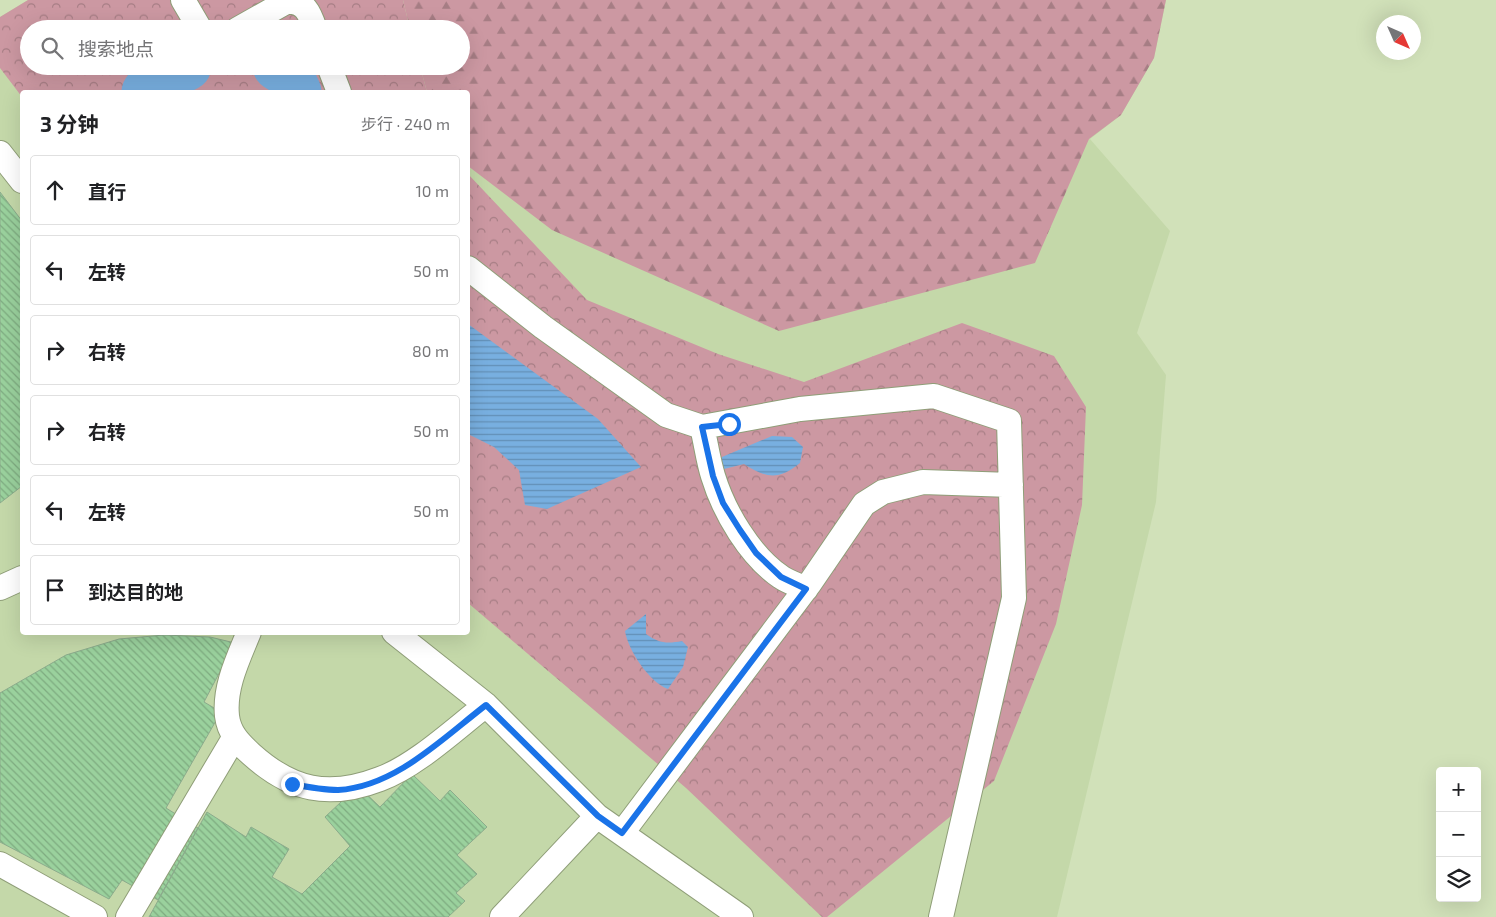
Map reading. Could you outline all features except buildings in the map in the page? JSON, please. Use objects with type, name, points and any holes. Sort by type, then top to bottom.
[{"type":"street","points":[[182,0],[194,20]]},
{"type":"street","points":[[254,20],[286,2],[294,0],[302,3],[308,9],[312,20]]},
{"type":"street","points":[[332,75],[338,90]]},
{"type":"street","points":[[0,153],[20,178]]},
{"type":"street","points":[[470,270],[543,327],[666,415],[702,427],[800,409],[934,396],[1009,421],[1014,598],[941,917]]},
{"type":"street","points":[[702,427],[713,476],[723,503],[740,530],[756,553],[781,577],[806,589]]},
{"type":"street","points":[[622,833],[806,589],[864,504],[883,492],[923,482],[1011,485]]},
{"type":"street","points":[[0,588],[20,579]]},
{"type":"street","points":[[248,635],[228,687],[227,719],[234,738],[267,768],[292,784],[321,790],[340,790],[388,776],[426,752],[486,705]]},
{"type":"street","points":[[398,635],[486,705],[598,816],[741,917]]},
{"type":"street","points":[[128,917],[234,738]]},
{"type":"street","points":[[502,917],[598,816]]},
{"type":"street","points":[[0,864],[95,917]]},
{"type":"shaded area","points":[[28,0],[1166,0],[1154,58],[1121,115],[1090,139],[1170,231],[1137,333],[1166,375],[1156,502],[1057,917],[0,917],[0,17]]},
{"type":"green space","points":[[28,0],[403,0],[408,20],[20,20],[20,75],[422,75],[426,90],[20,90],[20,94],[0,68],[0,17]]},
{"type":"green space","points":[[403,0],[1166,0],[1154,58],[1121,115],[1089,139],[1035,263],[779,331],[552,230],[470,168],[470,90],[426,90],[422,75],[470,75],[470,20],[408,20]]},
{"type":"green space","points":[[470,176],[587,300],[718,354],[804,382],[962,323],[1054,356],[1086,407],[1082,505],[1056,624],[994,781],[827,917],[822,917],[686,788],[470,605]]},
{"type":"water","points":[[470,325],[598,419],[641,467],[547,509],[525,505],[519,470],[494,447],[470,435]]},
{"type":"water","points":[[772,436],[792,437],[803,447],[800,463],[793,469],[773,476],[760,473],[744,464],[720,470],[718,464],[722,457]]},
{"type":"water","points":[[646,614],[646,634],[663,642],[682,641],[688,647],[683,667],[668,689],[647,673],[635,656],[627,639],[625,631]]},
{"type":"waterway","points":[[147,90],[151,85],[170,75]]},
{"type":"waterway","points":[[289,75],[296,90]]},
{"type":"route","points":[[292,784],[321,790],[340,790],[380,780],[426,752],[486,705],[598,816],[622,833],[806,589],[781,577],[756,553],[723,503],[713,476],[702,427],[729,424]]}]
